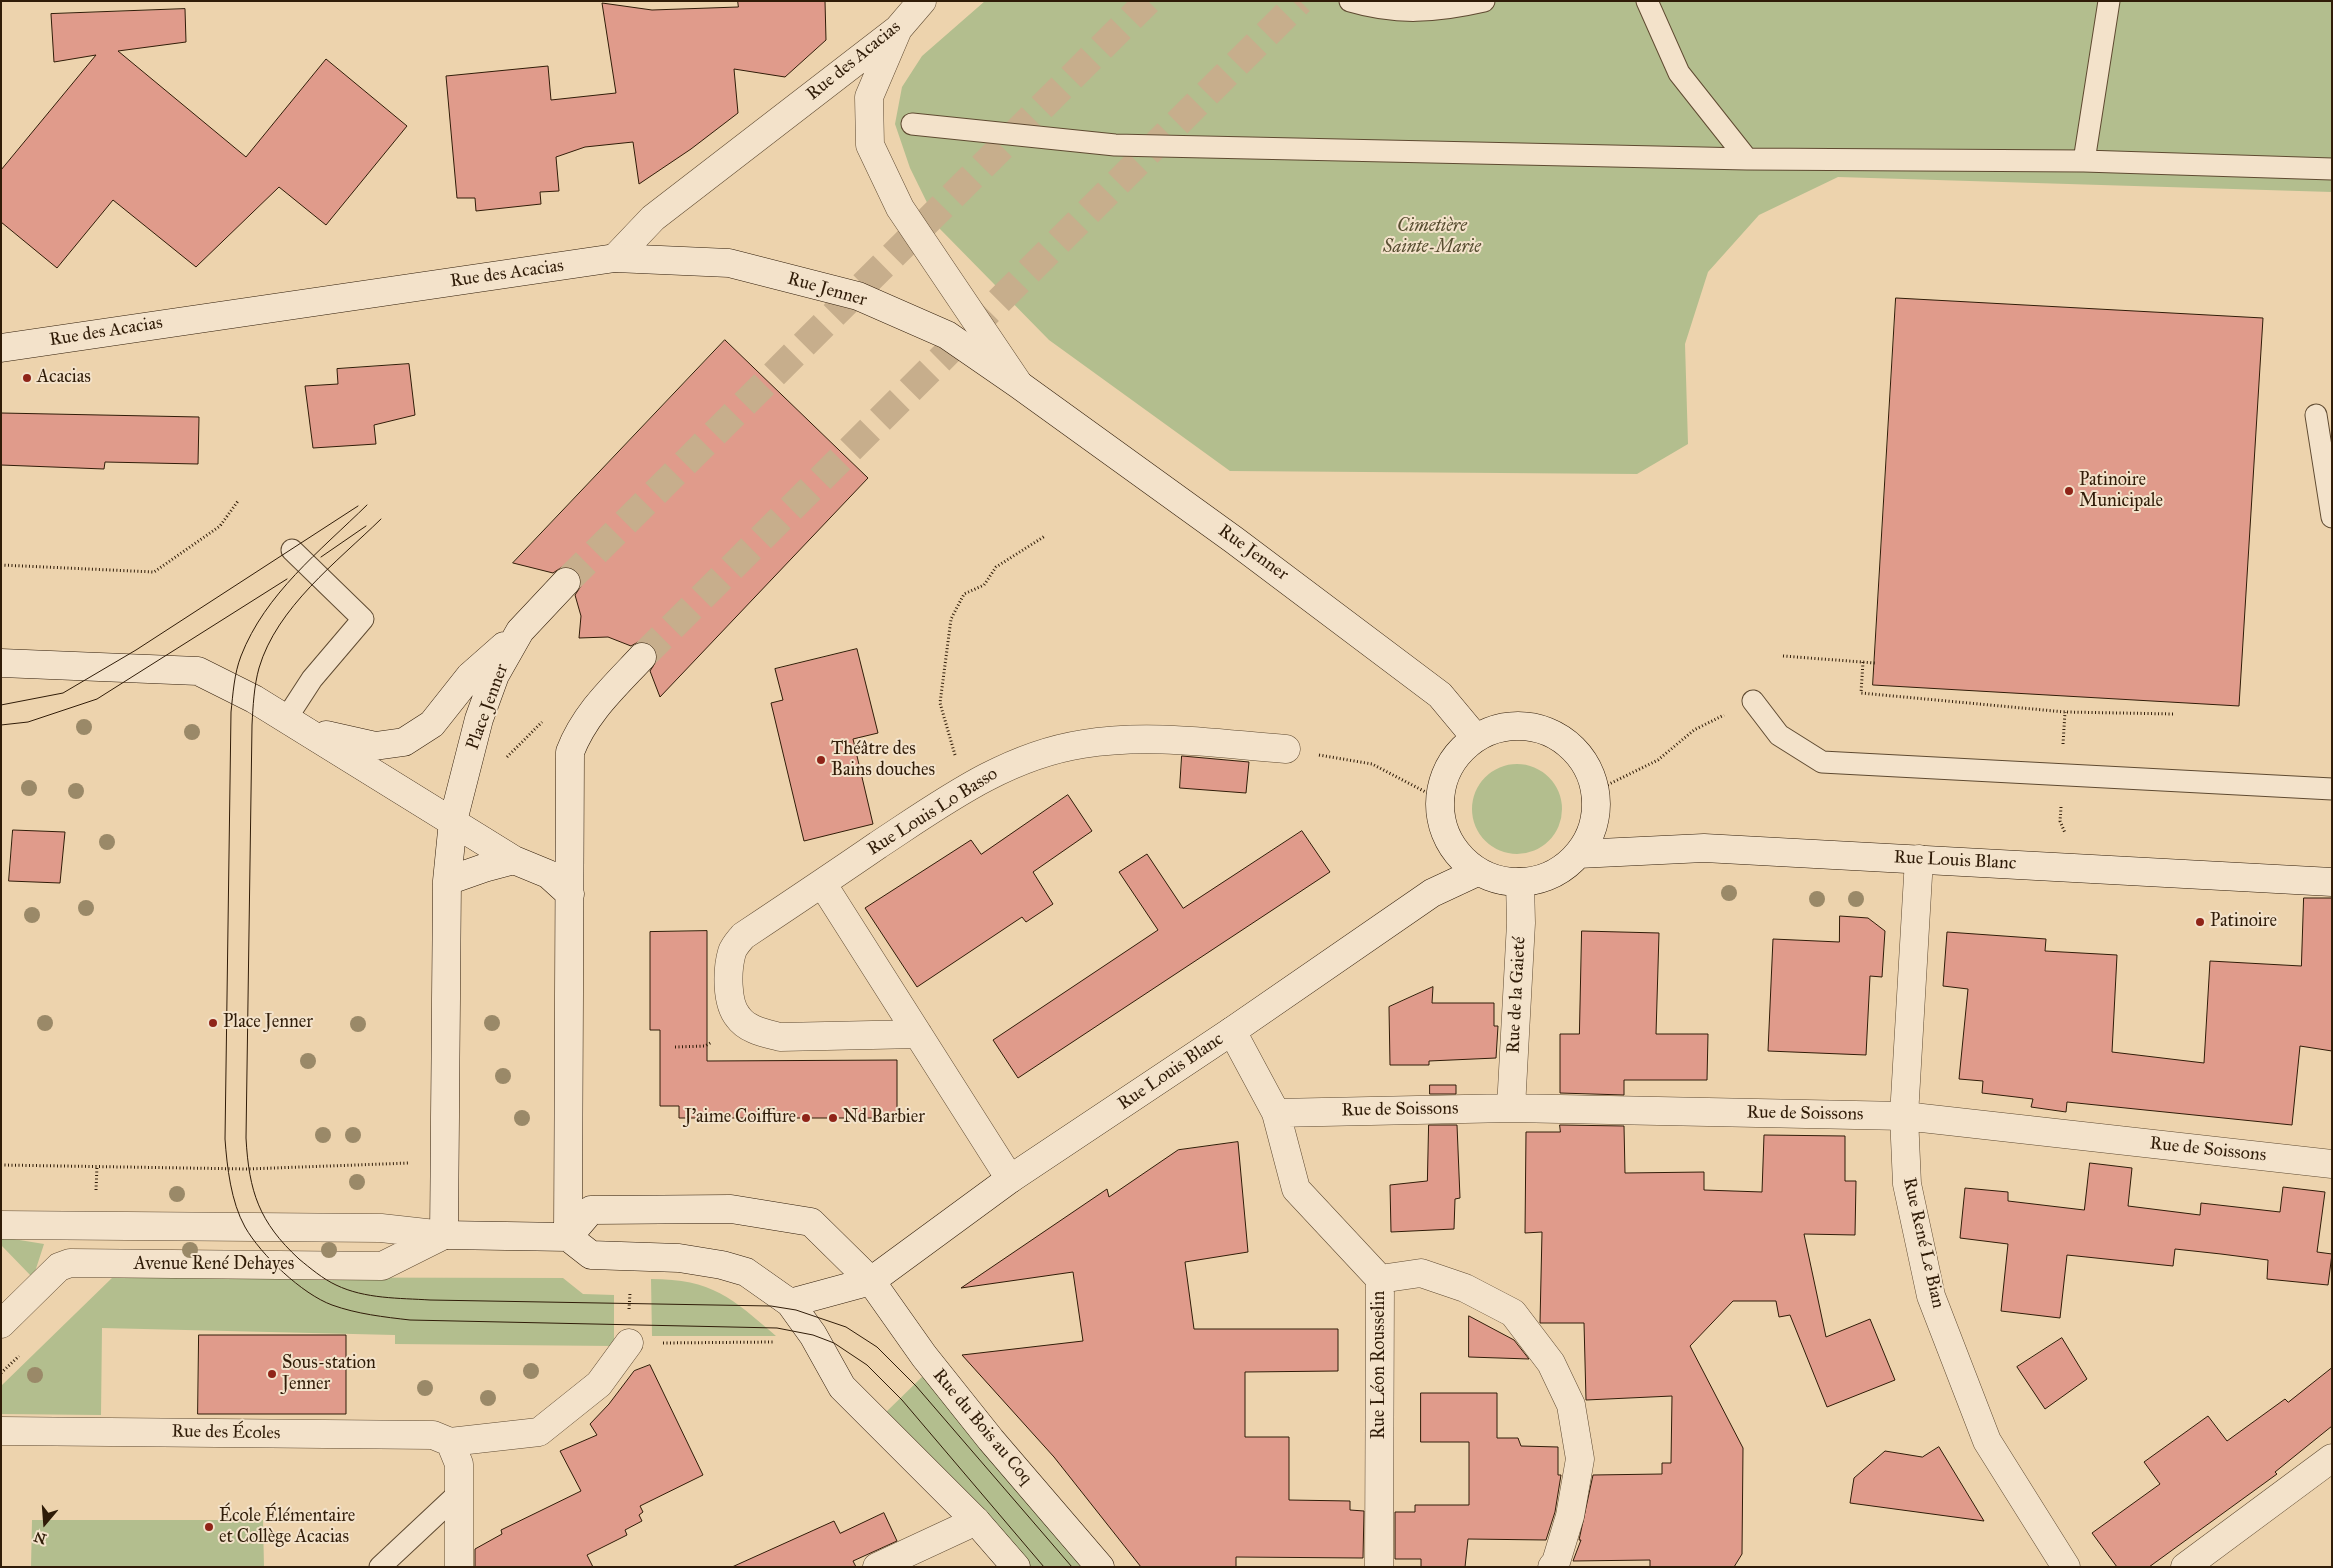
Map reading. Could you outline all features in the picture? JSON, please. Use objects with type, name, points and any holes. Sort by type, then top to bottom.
[{"type":"street","name":"Rue des Acacias","points":[[1,348],[615,258],[654,218],[898,29],[922,1]]},
{"type":"street","name":"Rue Jenner","points":[[898,29],[869,98],[870,146],[900,208],[1018,384]]},
{"type":"street","name":"Rue Jenner","points":[[615,258],[729,263],[858,296],[947,335],[1234,540],[1433,689],[1474,737]]},
{"type":"street","name":"Place Jenner","points":[[444,1235],[447,881],[453,821],[479,719],[495,675],[520,631],[566,582]]},
{"type":"street","points":[[294,724],[375,746],[404,742],[432,724],[470,676],[520,631]]},
{"type":"street","points":[[568,1237],[570,752],[578,732],[588,715],[642,657]]},
{"type":"street","points":[[1,663],[198,671],[254,699],[514,860],[548,874],[570,894]]},
{"type":"street","points":[[1506,725],[1526,725],[1546,730],[1564,740],[1579,753],[1590,771],[1596,791],[1596,812],[1590,834],[1578,854],[1562,869],[1542,879],[1520,882],[1498,880],[1477,872],[1460,858],[1448,841],[1440,820],[1439,799],[1447,767],[1474,737],[1506,725]]},
{"type":"street","name":"Rue Louis Lo Basso","points":[[918,1034],[780,1037],[759,1032],[737,1017],[731,1003],[730,962],[733,950],[743,936],[964,790],[1028,757],[1082,744],[1136,738],[1286,750]]},
{"type":"street","name":"Rue Louis Blanc","points":[[1578,854],[1704,848],[2332,882]]},
{"type":"street","name":"Rue René Le Bian","points":[[1919,859],[1904,1116],[1907,1184],[1931,1296],[1987,1441],[2066,1567]]},
{"type":"street","points":[[447,881],[514,860]]},
{"type":"street","name":"Rue Louis Blanc","points":[[871,1281],[1010,1179],[1232,1031],[1432,893],[1477,872]]},
{"type":"street","name":"Rue de la Gaieté","points":[[1511,1108],[1521,923],[1520,882]]},
{"type":"street","points":[[822,883],[1010,1179]]},
{"type":"street","name":"Rue Léon Rousselin","points":[[1232,1031],[1276,1113],[1296,1189],[1380,1279],[1379,1567]]},
{"type":"street","name":"Rue de Soissons","points":[[1276,1113],[1511,1108],[1904,1116],[2332,1164]]},
{"type":"street","name":"Rue du Bois au Coq","points":[[568,1237],[591,1210],[731,1209],[811,1222],[871,1281],[924,1356],[1100,1567]]},
{"type":"street","points":[[1,1225],[381,1228],[444,1235],[568,1237],[591,1255],[679,1258],[722,1265],[746,1272],[790,1303],[813,1334],[842,1388],[976,1521],[1016,1567]]},
{"type":"street","name":"Avenue René Dehayes","points":[[6,1311],[59,1267],[70,1263],[382,1266],[444,1235]]},
{"type":"street","points":[[1380,1279],[1421,1273],[1465,1288],[1513,1313],[1551,1363],[1570,1405],[1580,1459],[1570,1516],[1556,1562],[1552,1567]]},
{"type":"street","points":[[790,1303],[871,1281]]},
{"type":"street","name":"Rue des Écoles","points":[[1,1431],[433,1434],[450,1442],[539,1432],[599,1384],[629,1343]]},
{"type":"street","points":[[450,1442],[459,1464],[459,1567]]},
{"type":"street","points":[[2185,1567],[2332,1458]]},
{"type":"street","points":[[878,1567],[976,1521]]},
{"type":"lane","points":[[1350,1],[1390,11],[1408,12],[1484,1]]},
{"type":"lane","points":[[1647,1],[1678,73],[1747,159]]},
{"type":"lane","points":[[2084,161],[2110,1]]},
{"type":"lane","points":[[912,124],[1115,145],[1747,159],[2084,161],[2332,169]]},
{"type":"lane","points":[[2316,415],[2332,517]]},
{"type":"lane","points":[[292,550],[363,619],[312,679],[294,724]]},
{"type":"lane","points":[[1753,701],[1779,735],[1822,762],[2332,789]]},
{"type":"lane","points":[[380,1567],[459,1493]]},
{"type":"path","points":[[1,564],[154,572],[220,526],[238,501]]},
{"type":"path","points":[[964,790],[940,703],[951,619],[964,594],[984,585],[996,567],[1045,536]]},
{"type":"path","points":[[1783,656],[1875,663]]},
{"type":"path","points":[[1863,662],[1861,693],[2065,712],[2175,714]]},
{"type":"path","points":[[1596,791],[1658,760],[1694,730],[1753,701]]},
{"type":"path","points":[[1286,750],[1372,764],[1439,799]]},
{"type":"path","points":[[675,1047],[705,1046]]},
{"type":"path","points":[[1,1165],[247,1169],[445,1162]]},
{"type":"path","points":[[629,1343],[779,1342],[824,1355]]},
{"type":"green space","name":"Cimetière Sainte-Marie","points":[[985,1],[2332,1],[2332,192],[1838,177],[1759,215],[1708,272],[1685,344],[1688,444],[1637,474],[1230,471],[1049,340],[940,229],[910,168],[895,124],[902,87],[922,56]]},
{"type":"green space","points":[[1517,764],[1534,767],[1549,777],[1559,792],[1562,809],[1559,826],[1549,841],[1534,851],[1517,854],[1500,851],[1485,841],[1475,826],[1472,809],[1475,792],[1485,777],[1500,767]]},
{"type":"green space","points":[[1,1237],[44,1244],[33,1278],[1,1245]]},
{"type":"green space","points":[[113,1277],[563,1278],[583,1294],[614,1295],[614,1346],[395,1344],[395,1335],[102,1328],[101,1415],[1,1414],[1,1386]]},
{"type":"green space","points":[[651,1279],[690,1283],[720,1293],[733,1301],[776,1336],[652,1336]]},
{"type":"green space","points":[[923,1376],[1083,1567],[1028,1567],[882,1416]]},
{"type":"green space","points":[[32,1520],[263,1520],[264,1567],[31,1567]]},
{"type":"building","points":[[738,1],[825,1],[826,40],[785,77],[734,69],[738,113],[691,149],[639,184],[633,142],[585,147],[556,157],[559,191],[540,192],[541,204],[476,211],[475,198],[457,198],[446,76],[548,66],[551,100],[616,93],[602,3],[652,10],[738,7]]},
{"type":"building","points":[[185,9],[186,42],[118,51],[246,157],[326,59],[407,126],[326,225],[279,187],[196,267],[113,200],[57,268],[1,222],[1,170],[96,55],[54,62],[51,14]]},
{"type":"building","name":"Patinoire Municipale","points":[[1896,298],[2263,318],[2239,706],[1873,685]]},
{"type":"building","points":[[725,340],[868,478],[660,697],[650,671],[657,660],[657,652],[652,645],[646,642],[638,642],[631,646],[608,637],[579,638],[581,616],[575,595],[581,586],[581,578],[576,570],[562,567],[553,573],[513,563]]},
{"type":"building","points":[[409,364],[415,415],[374,425],[376,444],[313,448],[305,386],[338,384],[337,369]]},
{"type":"building","points":[[1,413],[199,417],[198,464],[105,462],[104,469],[1,465]]},
{"type":"building","name":"Théâtre des Bains douches","points":[[857,649],[878,733],[853,739],[873,824],[804,841],[771,703],[783,700],[775,669]]},
{"type":"building","points":[[1182,756],[1249,762],[1246,793],[1180,788]]},
{"type":"building","points":[[1068,795],[1092,831],[1033,872],[1053,904],[1026,922],[1022,917],[917,987],[865,908],[971,840],[981,854]]},
{"type":"building","points":[[13,830],[65,832],[60,883],[9,881]]},
{"type":"building","points":[[1302,831],[1330,872],[1018,1078],[993,1040],[1158,930],[1119,872],[1147,854],[1183,908]]},
{"type":"building","points":[[2304,898],[2332,898],[2332,1051],[2300,1046],[2292,1125],[2067,1102],[2066,1112],[2031,1107],[2033,1099],[1982,1093],[1983,1081],[1959,1079],[1968,989],[1943,986],[1947,932],[2046,939],[2045,951],[2117,955],[2112,1052],[2204,1063],[2210,961],[2301,966]]},
{"type":"building","points":[[1840,916],[1868,918],[1885,931],[1882,977],[1870,976],[1866,1055],[1768,1051],[1773,939],[1839,942]]},
{"type":"building","points":[[707,931],[707,1061],[897,1060],[897,1118],[679,1118],[679,1106],[660,1106],[660,1030],[650,1030],[650,932]]},
{"type":"building","points":[[1582,931],[1659,933],[1656,1034],[1708,1034],[1707,1080],[1624,1080],[1624,1095],[1560,1093],[1560,1034],[1579,1034]]},
{"type":"building","points":[[1433,987],[1432,1003],[1494,1003],[1494,1026],[1498,1026],[1496,1058],[1429,1061],[1429,1065],[1390,1065],[1389,1007]]},
{"type":"building","points":[[1430,1085],[1456,1085],[1456,1094],[1430,1094]]},
{"type":"building","points":[[1429,1125],[1457,1125],[1460,1198],[1455,1199],[1454,1229],[1391,1232],[1390,1185],[1427,1181]]},
{"type":"building","points":[[1560,1125],[1624,1126],[1625,1173],[1704,1172],[1704,1190],[1762,1192],[1764,1135],[1845,1136],[1845,1181],[1856,1181],[1855,1235],[1804,1234],[1826,1337],[1870,1319],[1895,1380],[1827,1407],[1790,1315],[1779,1317],[1776,1301],[1733,1301],[1690,1346],[1743,1448],[1742,1554],[1734,1567],[1650,1567],[1650,1560],[1573,1561],[1581,1540],[1579,1540],[1593,1475],[1662,1474],[1662,1463],[1671,1463],[1672,1396],[1586,1400],[1584,1323],[1540,1323],[1542,1232],[1525,1233],[1526,1132],[1560,1132]]},
{"type":"building","points":[[1238,1142],[1248,1252],[1185,1262],[1194,1329],[1338,1329],[1338,1371],[1245,1372],[1245,1437],[1289,1437],[1289,1500],[1350,1501],[1350,1510],[1364,1511],[1363,1558],[1236,1557],[1236,1567],[1141,1567],[1054,1457],[962,1355],[1083,1341],[1073,1272],[961,1288],[1107,1189],[1109,1197],[1178,1150]]},
{"type":"building","points":[[2090,1163],[2132,1168],[2128,1206],[2200,1215],[2201,1203],[2280,1212],[2283,1187],[2325,1192],[2317,1252],[2332,1254],[2328,1285],[2267,1279],[2268,1260],[2221,1254],[2175,1249],[2173,1266],[2067,1255],[2060,1318],[2001,1311],[2008,1244],[1960,1238],[1965,1188],[2008,1192],[2008,1201],[2084,1210]]},
{"type":"building","points":[[1469,1316],[1514,1340],[1529,1359],[1469,1357]]},
{"type":"building","name":"Sous-station Jenner","points":[[199,1335],[346,1335],[346,1414],[198,1414]]},
{"type":"building","points":[[2062,1338],[2087,1379],[2045,1409],[2017,1367]]},
{"type":"building","points":[[650,1365],[703,1475],[640,1506],[643,1512],[639,1515],[642,1521],[625,1530],[627,1535],[587,1555],[593,1567],[475,1567],[475,1549],[502,1534],[501,1530],[581,1491],[560,1451],[597,1435],[590,1424],[609,1404],[634,1371]]},
{"type":"building","points":[[2332,1368],[2332,1426],[2275,1472],[2277,1474],[2149,1567],[2117,1567],[2092,1533],[2160,1484],[2144,1462],[2208,1416],[2227,1441],[2285,1399],[2288,1402]]},
{"type":"building","points":[[1421,1393],[1497,1393],[1497,1438],[1518,1438],[1521,1446],[1558,1447],[1558,1475],[1561,1475],[1555,1512],[1546,1540],[1468,1539],[1465,1567],[1421,1567],[1421,1559],[1395,1559],[1395,1512],[1415,1512],[1415,1505],[1469,1505],[1469,1442],[1421,1442]]},
{"type":"building","points":[[1939,1447],[1984,1521],[1850,1503],[1854,1478],[1885,1451],[1922,1457]]},
{"type":"building","points":[[884,1513],[897,1541],[853,1561],[856,1567],[732,1567],[834,1521],[840,1533]]},
{"type":"tunnel","points":[[566,582],[1148,1]]},
{"type":"tunnel","points":[[642,657],[1300,1]]},
{"type":"tram line","points":[[367,505],[295,574],[279,593],[251,634],[241,656],[235,677],[231,712],[225,1139],[233,1196],[240,1217],[252,1238],[283,1272],[308,1292],[332,1305],[361,1313],[410,1320],[777,1328],[813,1335],[834,1343],[867,1365],[902,1400],[1044,1567]]},
{"type":"tram line","points":[[1,705],[63,693],[136,650],[358,506]]},
{"type":"tram line","points":[[381,519],[310,587],[279,625],[259,668],[255,689],[252,725],[246,1138],[250,1174],[265,1219],[285,1245],[321,1277],[347,1290],[359,1293],[394,1298],[430,1300],[771,1306],[796,1310],[846,1327],[877,1347],[916,1386],[1072,1567]]},
{"type":"tram line","points":[[321,557],[366,526]]},
{"type":"tram line","points":[[1,725],[28,722],[97,699],[287,579]]},
{"type":"place","name":"Acacias","points":[[27,378]]},
{"type":"place","name":"Patinoire Municipale","points":[[2069,491]]},
{"type":"place","name":"Théâtre des Bains douches","points":[[821,760]]},
{"type":"place","name":"Patinoire","points":[[2200,922]]},
{"type":"place","name":"Place Jenner","points":[[213,1023]]},
{"type":"place","name":"J'aime Coiffure","points":[[806,1118]]},
{"type":"place","name":"Nd Barbier","points":[[833,1118]]},
{"type":"place","name":"Sous-station Jenner","points":[[272,1374]]},
{"type":"place","name":"École Élémentaire et Collège Acacias","points":[[209,1527]]}]
